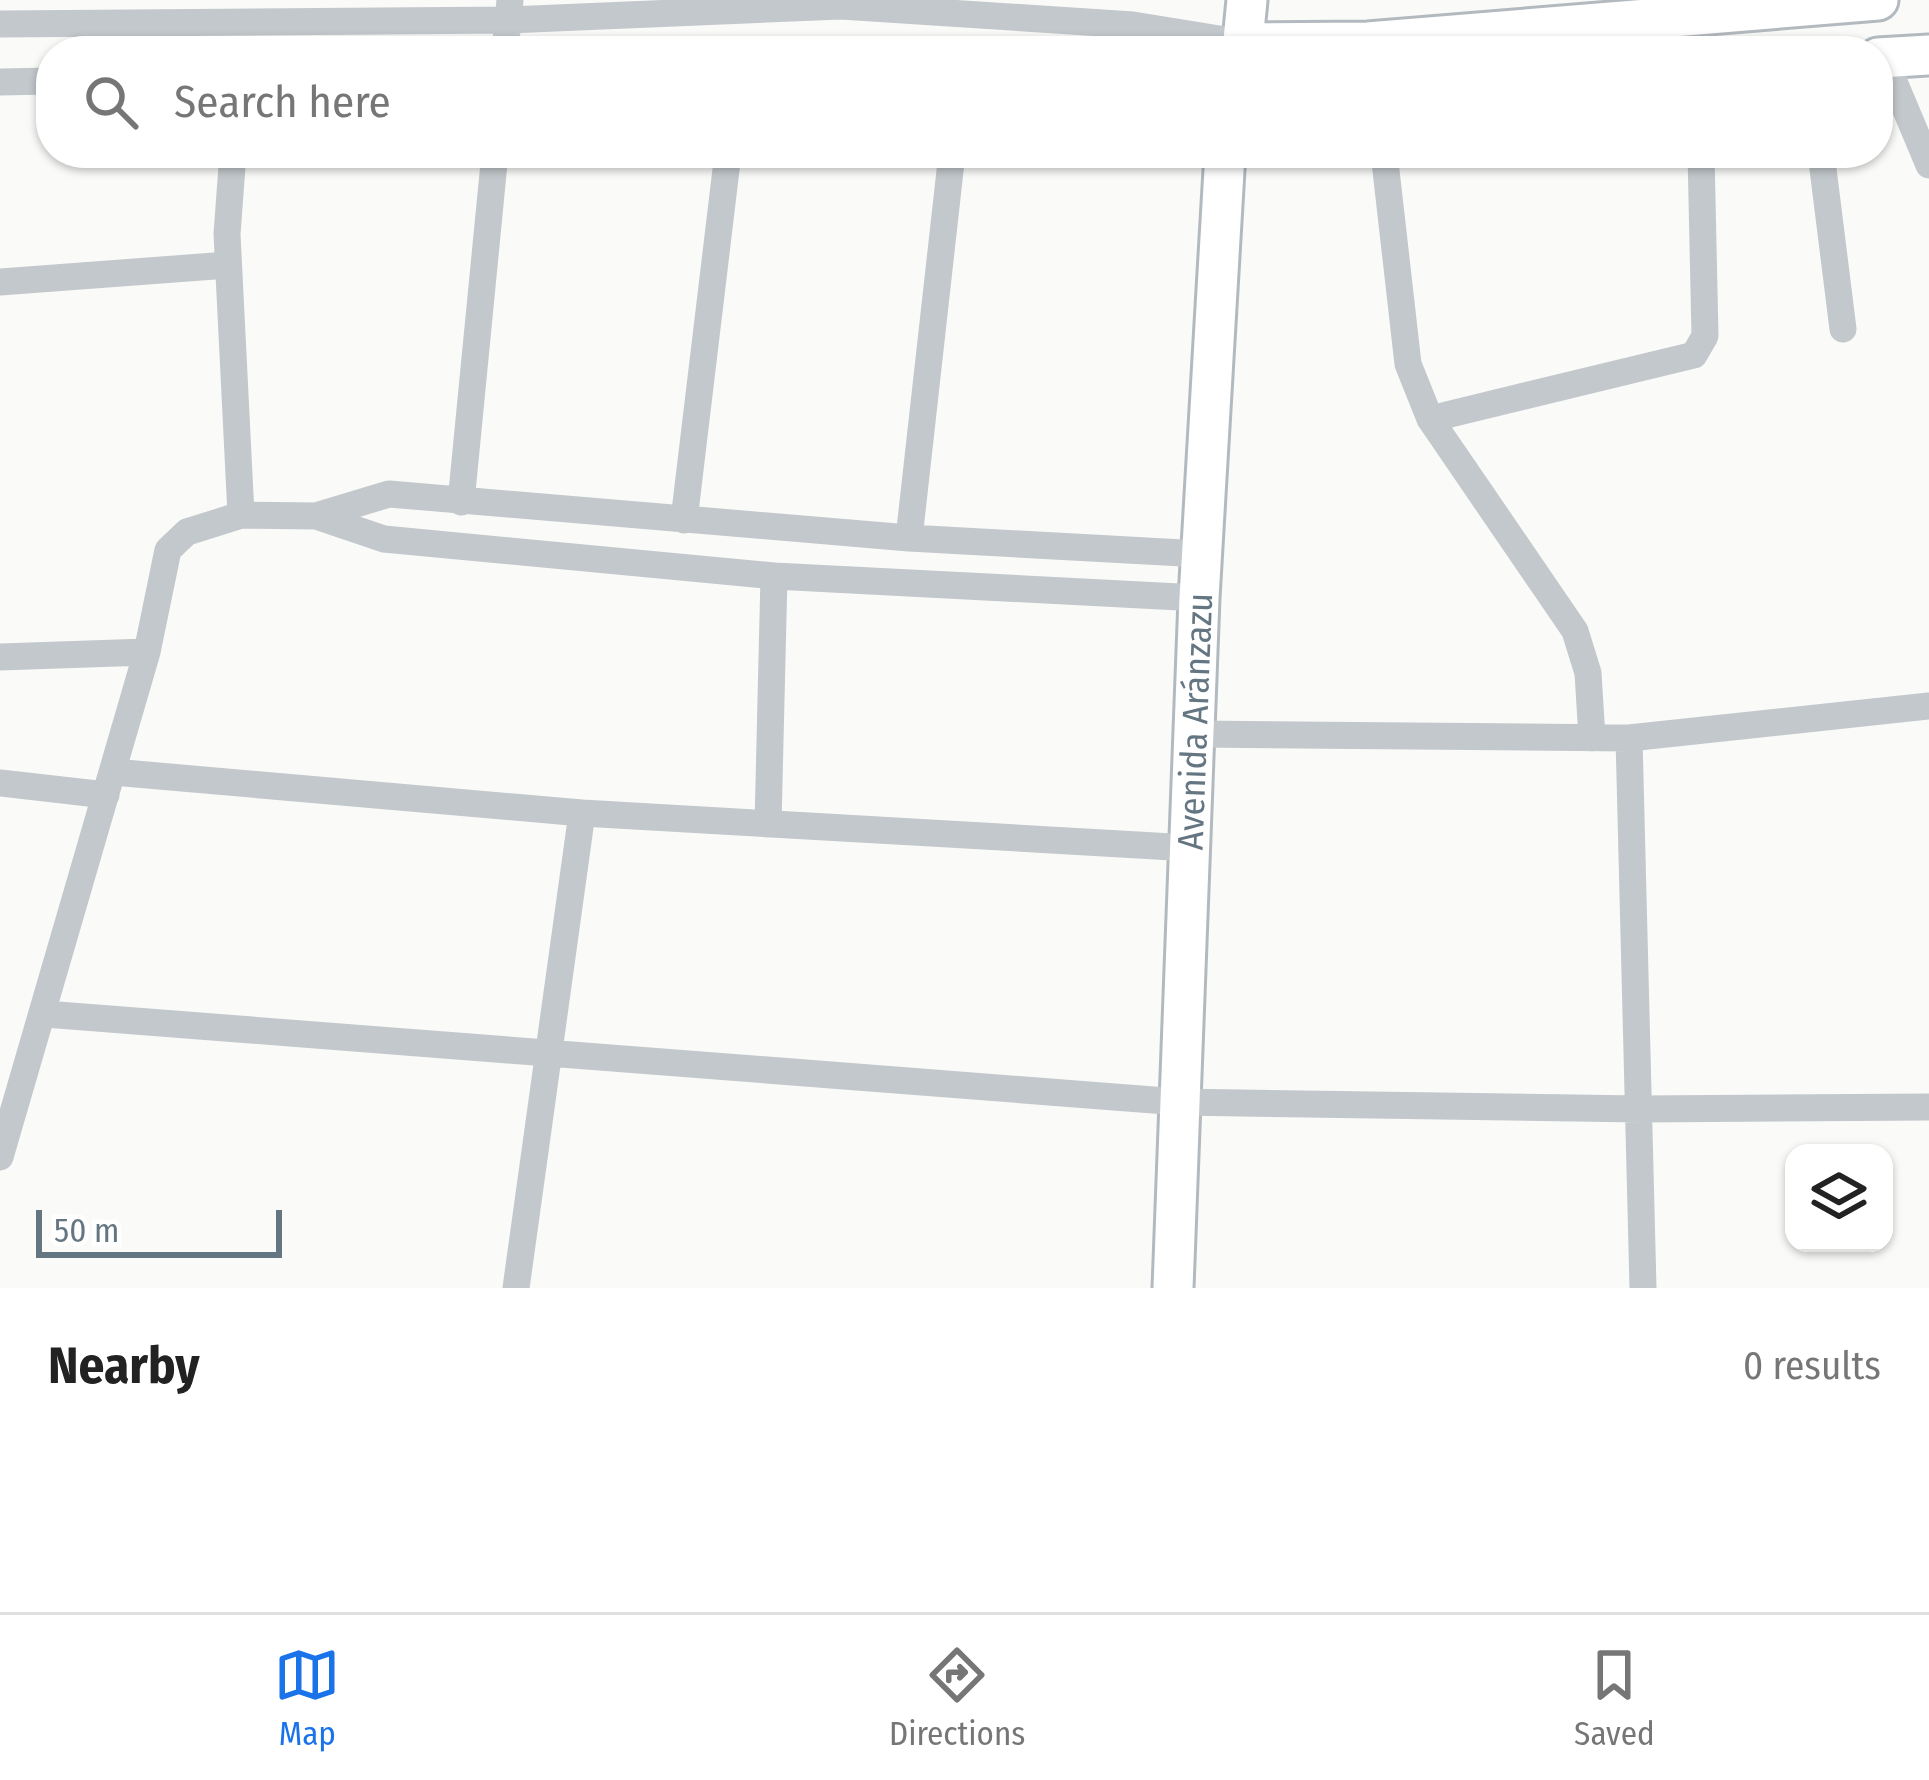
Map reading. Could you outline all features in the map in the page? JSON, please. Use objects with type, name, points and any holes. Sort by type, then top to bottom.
[{"type":"street","points":[[1244,36],[1247,0]]},
{"type":"street","points":[[1441,36],[1878,0]]},
{"type":"street","points":[[0,23],[233,11],[841,6],[1133,25],[1188,36]]},
{"type":"street","points":[[1893,57],[1929,55]]},
{"type":"street","points":[[0,82],[36,81]]},
{"type":"street","points":[[1893,85],[1929,165]]},
{"type":"street","points":[[232,168],[228,265],[241,515]]},
{"type":"street","points":[[461,502],[494,168]]},
{"type":"street","points":[[684,520],[726,168]]},
{"type":"street","points":[[909,538],[950,168]]},
{"type":"street","name":"Avenida Aránzazu","points":[[1173,1288],[1199,598],[1224,168]]},
{"type":"street","points":[[1386,168],[1408,364],[1430,418],[1575,631],[1588,673],[1592,738]]},
{"type":"street","points":[[1430,418],[1694,355],[1705,336],[1701,168]]},
{"type":"street","points":[[1823,168],[1843,329]]},
{"type":"street","points":[[0,282],[228,265]]},
{"type":"street","points":[[3,1140],[45,1013],[147,652],[168,550],[187,532],[241,515],[316,516],[388,494],[814,531],[1202,554]]},
{"type":"street","points":[[316,516],[384,539],[774,576],[1199,598]]},
{"type":"street","points":[[809,577],[814,531]]},
{"type":"street","points":[[768,824],[774,576]]},
{"type":"street","points":[[0,657],[147,652]]},
{"type":"street","points":[[1197,734],[1629,738],[1929,706]]},
{"type":"street","points":[[1629,738],[1643,1288]]},
{"type":"street","points":[[0,783],[109,783],[1190,848]]},
{"type":"street","points":[[516,1288],[582,813]]},
{"type":"street","points":[[45,1013],[1179,1102],[1641,1109],[1929,1107]]}]
